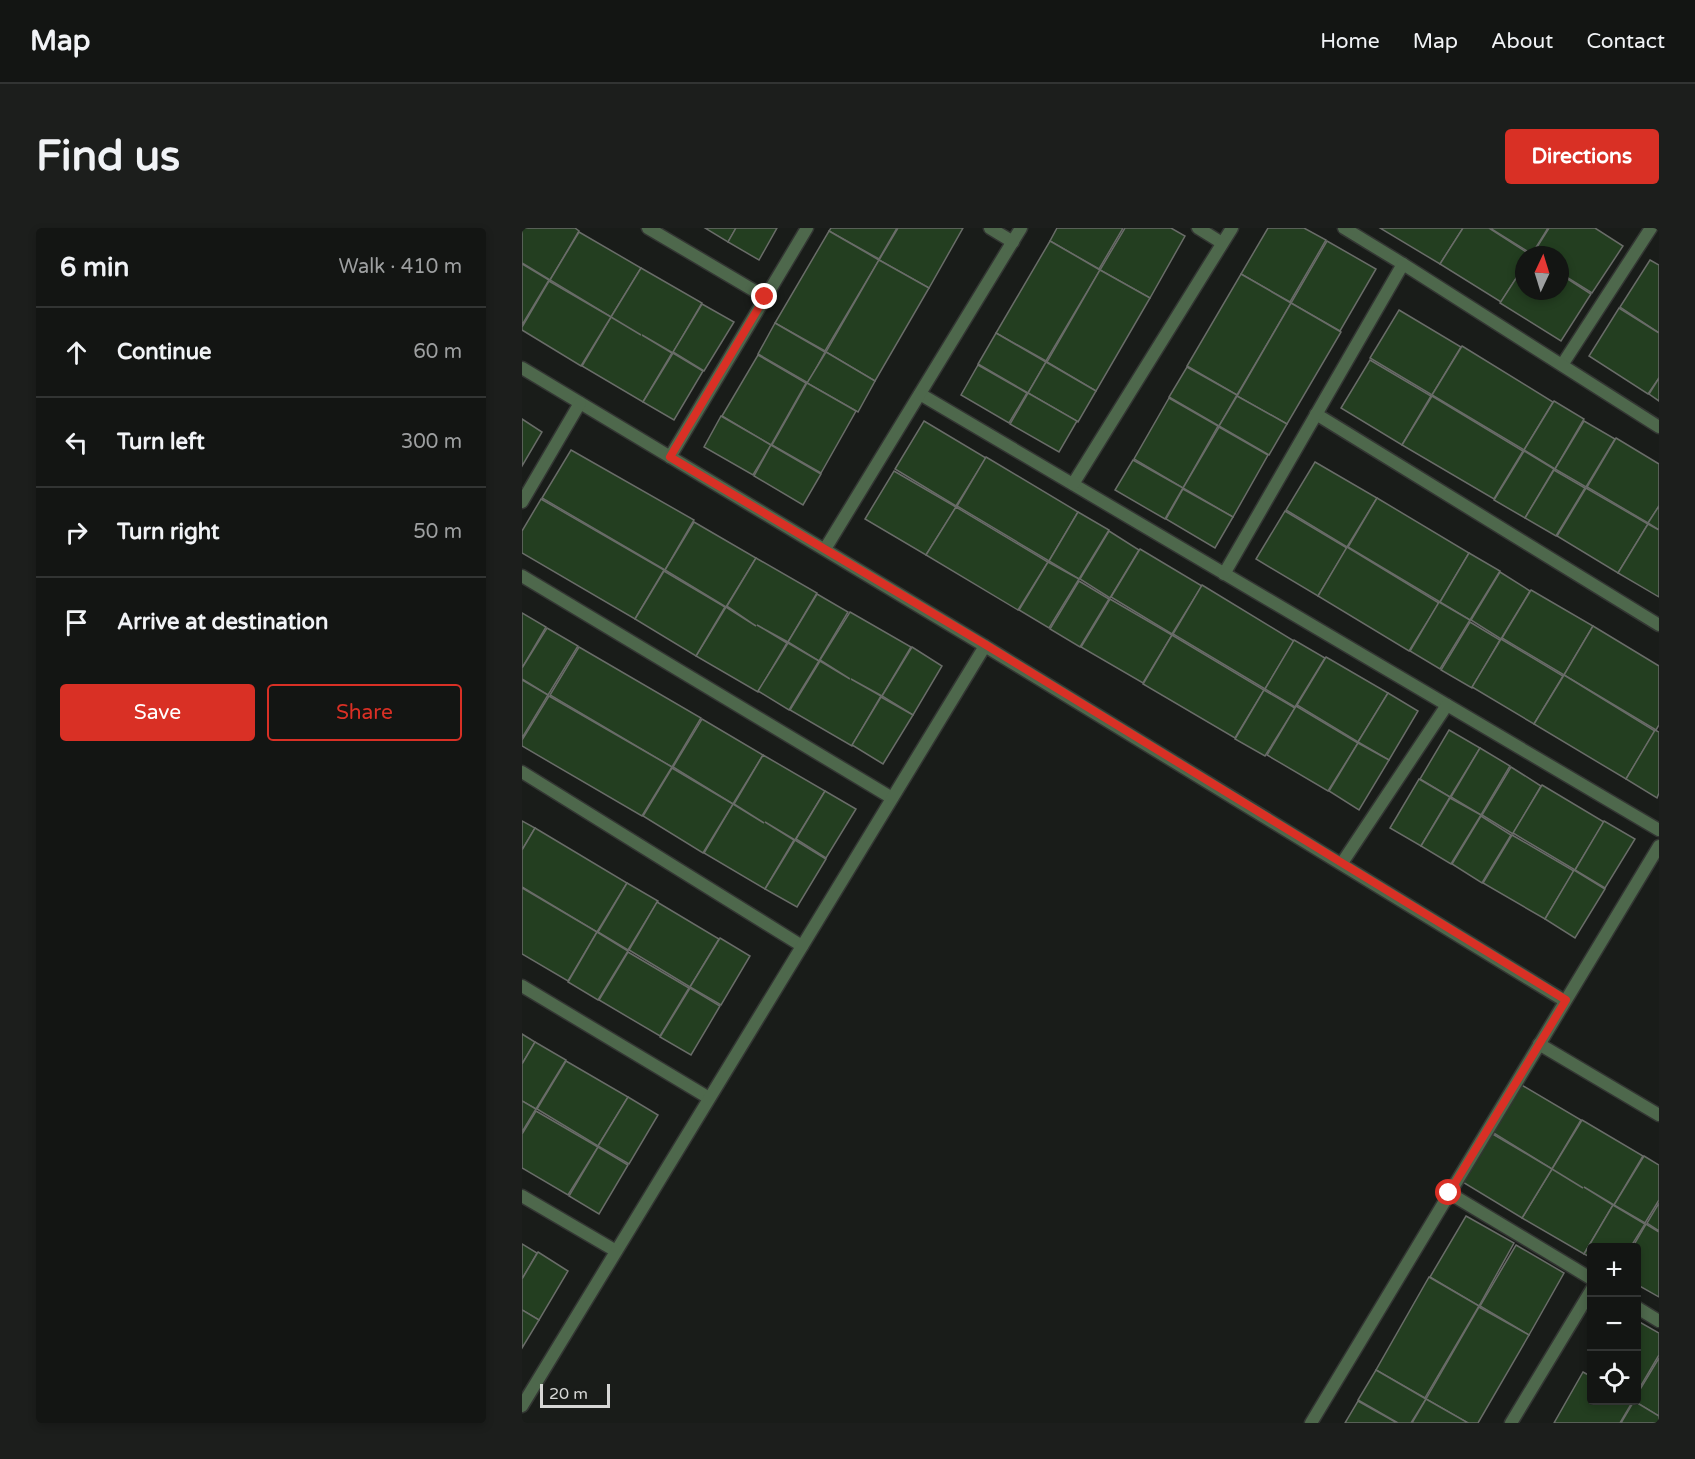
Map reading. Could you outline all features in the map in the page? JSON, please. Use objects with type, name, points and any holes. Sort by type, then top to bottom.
[{"type":"street","points":[[648,228],[765,297]]},
{"type":"street","points":[[670,457],[807,228]]},
{"type":"street","points":[[990,228],[1013,242]]},
{"type":"street","points":[[825,549],[1021,228]]},
{"type":"street","points":[[1198,228],[1222,243]]},
{"type":"street","points":[[1072,484],[1232,228]]},
{"type":"street","points":[[1344,228],[1659,427]]},
{"type":"street","points":[[1562,365],[1651,228]]},
{"type":"street","points":[[1224,574],[1403,264]]},
{"type":"street","points":[[522,368],[986,645],[1566,1000]]},
{"type":"street","points":[[920,394],[1659,831]]},
{"type":"street","points":[[522,501],[580,403]]},
{"type":"street","points":[[1316,414],[1659,625]]},
{"type":"street","points":[[522,576],[892,798]]},
{"type":"street","points":[[522,1404],[986,645]]},
{"type":"street","points":[[1342,863],[1447,705]]},
{"type":"street","points":[[522,772],[802,946]]},
{"type":"street","points":[[1311,1423],[1659,846]]},
{"type":"street","points":[[522,986],[709,1098]]},
{"type":"street","points":[[1539,1044],[1659,1115]]},
{"type":"street","points":[[1449,1193],[1587,1276]]},
{"type":"street","points":[[522,1196],[616,1251]]},
{"type":"street","points":[[1510,1423],[1587,1297]]},
{"type":"street","points":[[1641,1310],[1659,1321]]},
{"type":"building","points":[[522,228],[575,228],[579,231],[550,280],[522,263]]},
{"type":"building","points":[[705,228],[736,228],[728,242]]},
{"type":"building","points":[[736,228],[777,228],[759,260],[728,242]]},
{"type":"building","points":[[831,228],[897,228],[879,259],[829,231]]},
{"type":"building","points":[[898,228],[963,228],[929,288],[879,260]]},
{"type":"building","points":[[1057,228],[1123,228],[1099,269],[1050,241]]},
{"type":"building","points":[[1125,228],[1171,228],[1185,236],[1150,298],[1100,270]]},
{"type":"building","points":[[1268,228],[1304,228],[1326,240],[1290,302],[1241,274]]},
{"type":"building","points":[[1380,228],[1463,228],[1440,264]]},
{"type":"building","points":[[1463,228],[1489,228],[1517,246],[1515,246],[1515,280],[1501,302],[1440,264]]},
{"type":"building","points":[[1490,228],[1548,228],[1537,246],[1519,246]]},
{"type":"building","points":[[1549,228],[1595,228],[1623,246],[1592,293],[1569,279],[1569,246],[1538,246]]},
{"type":"building","points":[[829,231],[879,260],[825,351],[775,323]]},
{"type":"building","points":[[579,232],[641,268],[611,317],[550,280]]},
{"type":"building","points":[[1050,241],[1100,270],[1046,361],[996,333]]},
{"type":"building","points":[[1327,241],[1376,269],[1340,331],[1291,303]]},
{"type":"building","points":[[879,260],[929,288],[875,381],[826,352]]},
{"type":"building","points":[[1650,260],[1659,265],[1659,333],[1620,307]]},
{"type":"building","points":[[522,264],[549,280],[522,325]]},
{"type":"building","points":[[641,268],[702,303],[673,353],[642,335],[672,353],[643,402],[582,366]]},
{"type":"building","points":[[1100,270],[1150,298],[1096,391],[1047,362]]},
{"type":"building","points":[[1241,274],[1291,303],[1237,395],[1187,366]]},
{"type":"building","points":[[1515,280],[1515,300],[1569,300],[1569,280],[1591,294],[1561,341],[1500,303]]},
{"type":"building","points":[[549,281],[611,317],[581,366],[522,330]]},
{"type":"building","points":[[1291,303],[1341,332],[1287,424],[1237,396]]},
{"type":"building","points":[[702,304],[734,322],[704,371],[673,352]]},
{"type":"building","points":[[1619,308],[1659,333],[1659,378],[1648,394],[1589,356]]},
{"type":"building","points":[[1399,310],[1461,347],[1432,395],[1370,358]]},
{"type":"building","points":[[775,323],[825,352],[808,383],[758,354]]},
{"type":"building","points":[[996,333],[1046,362],[1028,393],[978,364]]},
{"type":"building","points":[[1462,346],[1553,402],[1524,450],[1432,395]]},
{"type":"building","points":[[826,352],[875,381],[858,412],[807,383]]},
{"type":"building","points":[[673,353],[703,371],[674,420],[643,402]]},
{"type":"building","points":[[758,355],[806,383],[771,445],[722,416]]},
{"type":"building","points":[[1370,360],[1431,396],[1402,445],[1341,408]]},
{"type":"building","points":[[1046,362],[1096,391],[1078,422],[1028,393]]},
{"type":"building","points":[[978,365],[1027,393],[1009,423],[961,395]]},
{"type":"building","points":[[1187,367],[1237,395],[1219,426],[1169,397]]},
{"type":"building","points":[[1659,378],[1659,401],[1649,394]]},
{"type":"building","points":[[807,383],[856,411],[821,473],[772,445]]},
{"type":"building","points":[[1028,393],[1077,421],[1059,452],[1010,424]]},
{"type":"building","points":[[1237,396],[1287,424],[1269,455],[1219,426]]},
{"type":"building","points":[[1432,396],[1523,451],[1494,499],[1402,445]]},
{"type":"building","points":[[1169,398],[1218,426],[1183,488],[1134,459]]},
{"type":"building","points":[[1554,401],[1584,419],[1555,469],[1524,450]]},
{"type":"building","points":[[721,416],[771,445],[753,475],[704,447]]},
{"type":"building","points":[[522,419],[542,432],[522,466]]},
{"type":"building","points":[[924,421],[986,458],[956,506],[895,469]]},
{"type":"building","points":[[1584,421],[1615,439],[1586,487],[1555,469]]},
{"type":"building","points":[[1219,427],[1268,455],[1233,517],[1183,488]]},
{"type":"building","points":[[1616,438],[1659,464],[1659,506],[1648,523],[1587,487]]},
{"type":"building","points":[[771,445],[821,474],[803,505],[754,476]]},
{"type":"building","points":[[571,450],[694,520],[665,570],[542,498]]},
{"type":"building","points":[[1524,451],[1554,469],[1525,518],[1494,500]]},
{"type":"building","points":[[986,457],[1078,512],[1049,561],[957,506]]},
{"type":"building","points":[[1133,460],[1183,488],[1165,519],[1115,490]]},
{"type":"building","points":[[1315,462],[1377,498],[1347,547],[1286,510]]},
{"type":"building","points":[[1554,470],[1585,488],[1556,536],[1525,518]]},
{"type":"building","points":[[894,471],[956,507],[926,555],[865,519]]},
{"type":"building","points":[[1586,488],[1648,524],[1618,573],[1557,536]]},
{"type":"building","points":[[1183,489],[1233,517],[1215,548],[1166,519]]},
{"type":"building","points":[[1377,498],[1469,553],[1440,602],[1348,547]]},
{"type":"building","points":[[541,499],[664,570],[635,619],[522,553],[522,531]]},
{"type":"building","points":[[1659,506],[1659,530],[1648,523]]},
{"type":"building","points":[[956,507],[1048,562],[1018,610],[926,555]]},
{"type":"building","points":[[1285,511],[1347,548],[1318,596],[1256,559]]},
{"type":"building","points":[[1078,512],[1109,530],[1079,579],[1049,561]]},
{"type":"building","points":[[694,522],[756,558],[726,607],[665,570]]},
{"type":"building","points":[[1648,524],[1659,530],[1659,597],[1618,573]]},
{"type":"building","points":[[1109,531],[1139,550],[1110,598],[1080,579]]},
{"type":"building","points":[[1347,547],[1439,603],[1409,651],[1318,596]]},
{"type":"building","points":[[1140,549],[1202,586],[1172,634],[1111,597]]},
{"type":"building","points":[[1469,553],[1500,571],[1470,620],[1440,602]]},
{"type":"building","points":[[756,558],[817,593],[788,642],[757,625],[787,643],[758,692],[696,656],[726,607],[756,626],[727,606]]},
{"type":"building","points":[[1048,562],[1079,579],[1049,628],[1019,610]]},
{"type":"building","points":[[664,571],[725,607],[696,656],[635,619]]},
{"type":"building","points":[[1500,572],[1530,591],[1501,639],[1471,620]]},
{"type":"building","points":[[1079,581],[1109,599],[1080,647],[1050,629]]},
{"type":"building","points":[[1202,585],[1294,641],[1265,689],[1173,634]]},
{"type":"building","points":[[1531,590],[1593,626],[1564,675],[1502,638]]},
{"type":"building","points":[[817,594],[848,612],[819,661],[788,642]]},
{"type":"building","points":[[1110,599],[1172,635],[1143,683],[1081,647]]},
{"type":"building","points":[[1439,602],[1470,620],[1440,669],[1410,651]]},
{"type":"building","points":[[850,612],[911,647],[882,696],[851,679],[881,696],[852,746],[790,710],[820,661],[850,679],[820,660]]},
{"type":"building","points":[[522,613],[546,627],[522,668]]},
{"type":"building","points":[[1470,622],[1500,640],[1472,688],[1441,670]]},
{"type":"building","points":[[1593,626],[1659,666],[1659,725],[1656,730],[1564,675]]},
{"type":"building","points":[[547,628],[578,646],[548,695],[522,679],[522,668]]},
{"type":"building","points":[[1172,635],[1264,690],[1235,738],[1143,684]]},
{"type":"building","points":[[1501,639],[1563,676],[1534,724],[1472,687]]},
{"type":"building","points":[[1294,640],[1325,658],[1295,707],[1265,689]]},
{"type":"building","points":[[788,643],[819,661],[789,710],[758,691]]},
{"type":"building","points":[[579,647],[701,718],[672,767],[550,695]]},
{"type":"building","points":[[912,647],[942,666],[913,715],[882,696]]},
{"type":"building","points":[[1326,657],[1388,693],[1358,742],[1297,705]]},
{"type":"building","points":[[1564,675],[1655,731],[1626,779],[1534,724]]},
{"type":"building","points":[[522,680],[548,695],[522,738]]},
{"type":"building","points":[[1264,690],[1295,708],[1265,756],[1235,739]]},
{"type":"building","points":[[1388,693],[1418,711],[1389,760],[1358,742]]},
{"type":"building","points":[[549,696],[672,767],[642,816],[522,746],[522,740]]},
{"type":"building","points":[[881,697],[913,715],[883,764],[852,745]]},
{"type":"building","points":[[1296,706],[1358,743],[1328,791],[1267,755]]},
{"type":"building","points":[[702,719],[763,755],[733,804],[673,767]]},
{"type":"building","points":[[1449,730],[1480,748],[1450,797],[1420,779]]},
{"type":"building","points":[[1655,730],[1659,732],[1659,793],[1657,798],[1626,779]]},
{"type":"building","points":[[1358,743],[1389,760],[1359,810],[1329,791]]},
{"type":"building","points":[[1480,748],[1510,766],[1481,815],[1451,797]]},
{"type":"building","points":[[763,755],[825,791],[795,840],[765,822],[794,840],[765,889],[704,853],[733,804],[764,823],[734,804]]},
{"type":"building","points":[[1511,767],[1541,786],[1513,834],[1482,815]]},
{"type":"building","points":[[672,768],[733,804],[703,853],[643,816]]},
{"type":"building","points":[[1419,779],[1450,797],[1421,846],[1390,828]]},
{"type":"building","points":[[1542,785],[1604,822],[1575,870],[1513,833]]},
{"type":"building","points":[[825,791],[856,809],[826,858],[796,839]]},
{"type":"building","points":[[1450,798],[1481,815],[1451,864],[1421,846]]},
{"type":"building","points":[[1481,816],[1511,835],[1482,883],[1452,864]]},
{"type":"building","points":[[522,821],[535,828],[522,850]]},
{"type":"building","points":[[1604,821],[1635,839],[1605,888],[1575,870]]},
{"type":"building","points":[[535,828],[627,883],[597,932],[522,887],[522,850]]},
{"type":"building","points":[[1512,835],[1574,871],[1545,919],[1483,883]]},
{"type":"building","points":[[795,840],[826,859],[797,907],[765,889]]},
{"type":"building","points":[[1574,870],[1605,889],[1575,938],[1545,919]]},
{"type":"building","points":[[627,883],[658,901],[628,950],[598,932]]},
{"type":"building","points":[[522,888],[597,932],[568,981],[522,954]]},
{"type":"building","points":[[657,902],[719,939],[690,987],[629,950]]},
{"type":"building","points":[[597,932],[628,951],[598,1000],[568,982]]},
{"type":"building","points":[[720,938],[750,956],[721,1005],[690,987]]},
{"type":"building","points":[[628,952],[689,988],[660,1036],[599,1000]]},
{"type":"building","points":[[690,988],[720,1006],[691,1055],[660,1037]]},
{"type":"building","points":[[522,1034],[535,1042],[522,1064]]},
{"type":"building","points":[[535,1042],[566,1060],[536,1109],[522,1101],[522,1064]]},
{"type":"building","points":[[566,1061],[628,1097],[598,1146],[537,1109]]},
{"type":"building","points":[[1520,1084],[1581,1120],[1552,1169],[1492,1132]]},
{"type":"building","points":[[628,1097],[658,1115],[629,1164],[598,1146]]},
{"type":"building","points":[[522,1101],[536,1109],[522,1132]]},
{"type":"building","points":[[536,1111],[598,1147],[568,1195],[522,1168],[522,1134]]},
{"type":"building","points":[[1582,1120],[1643,1156],[1614,1205],[1584,1187],[1613,1205],[1591,1243],[1587,1243],[1584,1254],[1522,1218]]},
{"type":"building","points":[[1491,1133],[1552,1169],[1522,1218],[1461,1181]]},
{"type":"building","points":[[598,1147],[628,1165],[599,1214],[569,1196]]},
{"type":"building","points":[[1644,1156],[1659,1165],[1659,1200],[1645,1223],[1614,1205]]},
{"type":"building","points":[[1659,1203],[1659,1231],[1647,1223]]},
{"type":"building","points":[[1613,1205],[1645,1224],[1633,1243],[1591,1243]]},
{"type":"building","points":[[1466,1216],[1514,1243],[1479,1306],[1430,1277]]},
{"type":"building","points":[[1646,1224],[1659,1232],[1659,1297],[1641,1287],[1641,1243],[1635,1243]]},
{"type":"building","points":[[522,1244],[537,1253],[522,1279]]},
{"type":"building","points":[[1516,1245],[1564,1273],[1529,1335],[1480,1306]]},
{"type":"building","points":[[538,1252],[568,1271],[539,1320],[522,1310],[522,1279]]},
{"type":"building","points":[[1429,1277],[1479,1306],[1425,1398],[1376,1370]]},
{"type":"building","points":[[1479,1307],[1529,1335],[1478,1423],[1468,1423],[1426,1399]]},
{"type":"building","points":[[522,1310],[539,1320],[522,1348]]},
{"type":"building","points":[[1641,1323],[1659,1333],[1659,1355],[1641,1386]]},
{"type":"building","points":[[1659,1358],[1659,1416],[1641,1405],[1641,1388]]},
{"type":"building","points":[[1376,1370],[1426,1399],[1411,1423],[1398,1423],[1358,1400]]},
{"type":"building","points":[[1583,1372],[1587,1374],[1587,1405],[1631,1405],[1620,1423],[1554,1423]]},
{"type":"building","points":[[1426,1399],[1468,1423],[1412,1423]]},
{"type":"building","points":[[1358,1401],[1397,1423],[1345,1423]]},
{"type":"building","points":[[1632,1405],[1641,1405],[1659,1416],[1659,1423],[1621,1423]]},
{"type":"route","points":[[765,297],[670,457],[986,645],[1566,1000],[1449,1193]]}]
